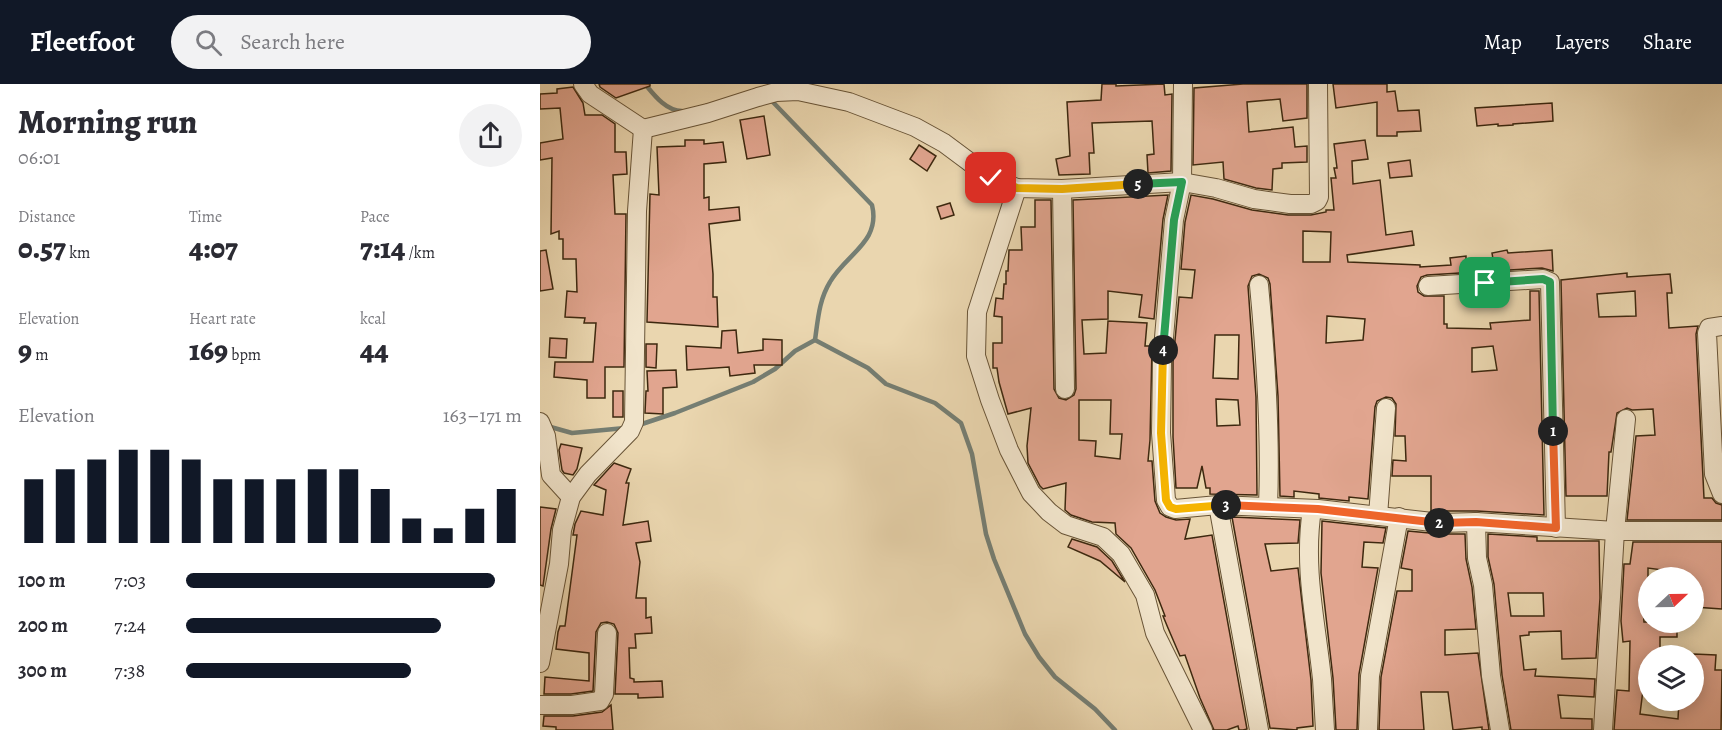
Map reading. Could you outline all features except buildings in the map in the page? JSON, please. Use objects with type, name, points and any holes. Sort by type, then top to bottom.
[{"type":"street","points":[[583,84],[590,94],[643,129],[708,113],[776,92],[798,91],[849,102],[915,127],[944,142],[991,178],[1017,188],[1062,189],[1182,182],[1216,188],[1254,199],[1290,204],[1311,204],[1317,201],[1320,191],[1318,84]]},
{"type":"street","points":[[1183,84],[1182,182],[1174,220],[1162,361],[1161,433],[1166,500],[1170,507],[1176,509],[1218,505],[1312,509],[1441,523],[1476,522],[1615,531],[1722,531]]},
{"type":"street","points":[[540,663],[559,564],[562,530],[570,497],[588,474],[630,431],[634,422],[637,211],[643,129]]},
{"type":"street","points":[[1017,188],[977,312],[976,356],[990,400],[1009,450],[1031,493],[1049,512],[1066,525],[1103,537],[1121,554],[1144,595],[1155,633],[1203,730]]},
{"type":"street","points":[[1062,189],[1065,388]]},
{"type":"street","points":[[1428,286],[1543,279],[1550,282],[1556,528]]},
{"type":"street","points":[[1259,285],[1266,356],[1270,446],[1268,507]]},
{"type":"street","points":[[1722,326],[1709,328],[1707,333],[1714,474],[1722,494]]},
{"type":"street","points":[[1378,516],[1386,408]]},
{"type":"street","points":[[1603,730],[1615,531],[1626,419]]},
{"type":"street","points":[[540,422],[546,436],[551,475],[570,497]]},
{"type":"street","points":[[1218,505],[1259,730]]},
{"type":"street","points":[[1312,509],[1308,536],[1309,579],[1322,678],[1325,730]]},
{"type":"street","points":[[1368,730],[1370,676],[1399,517]]},
{"type":"street","points":[[1476,522],[1477,558],[1483,585],[1491,676],[1500,730]]},
{"type":"street","points":[[540,705],[572,705],[600,701],[604,694],[607,633]]},
{"type":"waterway","points":[[645,84],[666,105],[682,111]]},
{"type":"waterway","points":[[769,98],[872,205],[873,218],[867,238],[837,272],[823,296],[815,340]]},
{"type":"waterway","points":[[639,425],[753,382],[775,369],[795,351],[815,340],[868,368],[886,384],[935,403],[961,423],[972,454],[986,534],[1025,634],[1055,677],[1095,709],[1115,730]]},
{"type":"waterway","points":[[547,426],[572,433],[625,428]]},
{"type":"route","points":[[991,178],[1017,188],[1062,189],[1182,182],[1174,220],[1162,361],[1161,433],[1166,500],[1170,507],[1176,509],[1218,505],[1318,509],[1441,523],[1476,522],[1556,528],[1551,285],[1548,280],[1543,279],[1485,283]]}]
